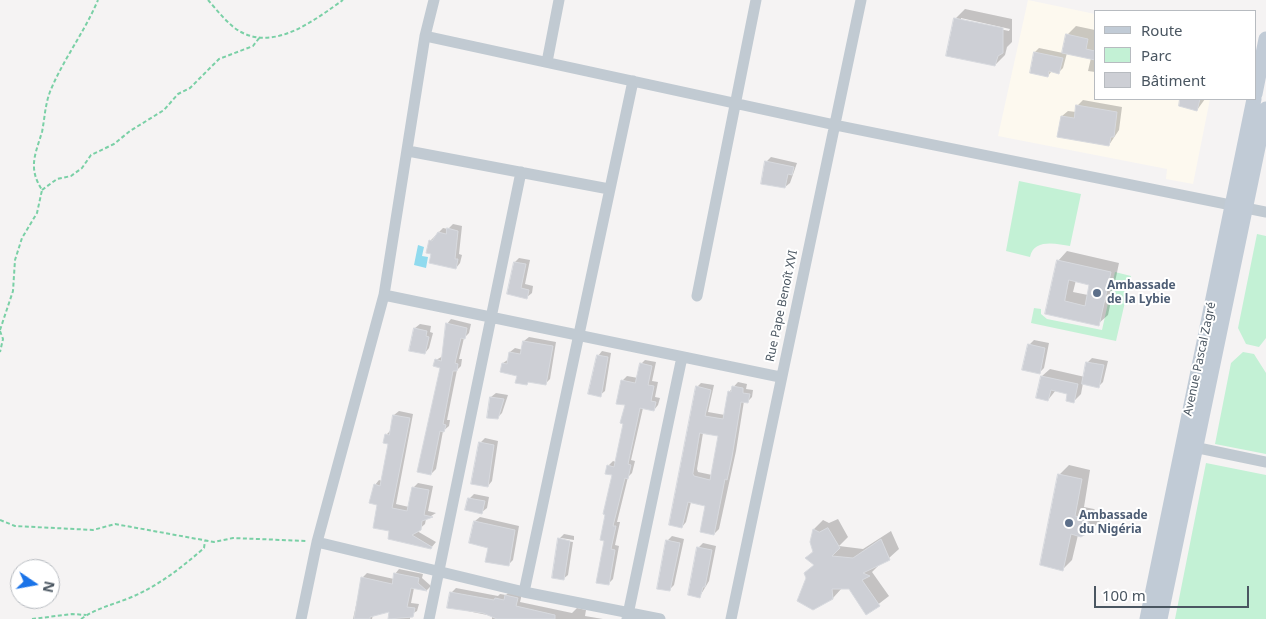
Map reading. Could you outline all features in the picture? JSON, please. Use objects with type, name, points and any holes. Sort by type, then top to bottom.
[{"type":"main road","points":[[1256,89],[1266,39]]},
{"type":"main road","name":"Avenue Pascal Zagré","points":[[1239,206],[1254,100]]},
{"type":"main road","name":"Avenue Pascal Zagré","points":[[1147,619],[1189,446],[1239,206],[1266,108]]},
{"type":"main road","name":"Avenue Pascal Zagré","points":[[1160,619],[1189,446]]},
{"type":"street","points":[[301,619],[317,542],[384,294],[425,36],[434,0]]},
{"type":"street","points":[[547,62],[559,0]]},
{"type":"street","points":[[697,296],[756,0]]},
{"type":"street","name":"Rue Pape Benoît XVI","points":[[731,619],[780,378],[861,0]]},
{"type":"street","points":[[425,36],[835,125],[1266,212]]},
{"type":"street","points":[[524,592],[632,81]]},
{"type":"street","points":[[408,151],[609,189]]},
{"type":"street","points":[[429,619],[521,172]]},
{"type":"street","points":[[384,294],[780,378]]},
{"type":"street","points":[[628,616],[682,357]]},
{"type":"street","points":[[1189,446],[1266,462]]},
{"type":"street","points":[[317,542],[628,616],[660,619]]},
{"type":"path","points":[[42,190],[34,178],[33,163],[45,109],[51,89],[68,56],[88,24],[98,0]]},
{"type":"path","points":[[208,0],[241,32],[260,37],[277,36],[302,28],[343,0]]},
{"type":"path","points":[[0,352],[3,338],[0,330],[13,290],[15,260],[22,238],[37,213],[42,190],[57,179],[72,176],[82,168],[91,155],[114,144],[130,131],[164,110],[178,94],[190,88],[219,59],[253,46],[260,37]]},
{"type":"path","points":[[0,520],[15,526],[93,530],[115,524],[205,541],[260,538],[317,542]]},
{"type":"path","points":[[80,619],[149,588],[174,574],[204,548],[205,541]]},
{"type":"path","points":[[32,619],[72,614],[86,615]]},
{"type":"shaded area","points":[[1028,0],[1094,14],[1094,100],[1210,100],[1193,184],[1166,179],[1167,169],[998,136]]},
{"type":"green space","points":[[1019,181],[1081,194],[1070,246],[1041,245],[1032,251],[1030,257],[1006,251]]},
{"type":"green space","points":[[1257,234],[1266,236],[1266,338],[1259,347],[1246,344],[1238,328]]},
{"type":"green space","points":[[1115,272],[1131,276],[1116,341],[1031,323],[1034,308],[1041,309],[1041,314],[1047,319],[1102,330]]},
{"type":"green space","points":[[1243,352],[1254,354],[1266,373],[1266,454],[1215,444],[1231,363]]},
{"type":"green space","points":[[1206,463],[1266,475],[1266,619],[1175,619]]},
{"type":"water","points":[[418,245],[424,247],[422,256],[428,257],[426,268],[414,265]]},
{"type":"building","points":[[954,18],[1003,28],[1003,53],[998,56],[995,66],[946,56]]},
{"type":"building","points":[[1066,34],[1088,39],[1086,49],[1094,51],[1094,60],[1062,53]]},
{"type":"building","points":[[1034,52],[1063,58],[1059,74],[1049,71],[1048,77],[1030,73]]},
{"type":"building","points":[[1180,100],[1200,100],[1197,111],[1179,106]]},
{"type":"building","points":[[1076,105],[1117,112],[1114,137],[1111,137],[1109,146],[1057,137],[1061,116],[1074,118]]},
{"type":"building","points":[[765,161],[794,167],[792,175],[788,174],[785,188],[761,184]]},
{"type":"building","points":[[447,228],[458,231],[455,259],[458,259],[456,269],[429,263],[431,254],[426,253],[429,240],[432,241],[438,232],[446,234]]},
{"type":"building","name":"Ambassade de la Lybie","points":[[1057,260],[1111,272],[1099,326],[1045,314]],"holes":[[[1069,280],[1089,285],[1085,306],[1065,301]]]},
{"type":"building","points":[[514,262],[526,264],[521,288],[529,290],[527,299],[507,294]]},
{"type":"building","points":[[446,323],[467,328],[465,339],[461,338],[455,363],[458,364],[457,371],[453,371],[443,424],[446,425],[444,432],[440,431],[431,475],[417,472],[440,368],[433,366],[435,359],[441,361]]},
{"type":"building","points":[[414,328],[427,331],[426,336],[429,337],[425,354],[409,351]]},
{"type":"building","points":[[523,341],[553,346],[546,385],[528,382],[527,385],[515,383],[517,376],[500,372],[502,363],[507,364],[509,352],[520,354]]},
{"type":"building","points":[[1028,344],[1045,348],[1040,374],[1022,370]]},
{"type":"building","points":[[597,355],[608,357],[601,397],[588,394]]},
{"type":"building","points":[[1086,362],[1104,365],[1099,388],[1082,384]]},
{"type":"building","points":[[640,363],[652,366],[648,385],[654,386],[651,401],[656,402],[654,411],[640,408],[628,464],[631,465],[628,479],[625,478],[613,526],[616,526],[611,549],[615,550],[609,585],[596,583],[604,541],[600,540],[605,515],[603,514],[612,475],[605,474],[607,465],[614,467],[623,424],[620,423],[625,405],[616,404],[621,380],[635,383]]},
{"type":"building","points":[[1041,376],[1078,384],[1074,403],[1066,401],[1067,394],[1051,390],[1048,401],[1036,398]]},
{"type":"building","points":[[696,386],[711,390],[705,416],[723,419],[728,391],[731,392],[732,386],[743,388],[743,393],[750,394],[748,403],[741,402],[732,457],[727,480],[725,479],[714,535],[700,532],[705,506],[688,502],[682,528],[669,525]],"holes":[[[700,433],[718,436],[710,480],[694,476]]]},
{"type":"building","points":[[490,397],[504,399],[498,419],[487,418]]},
{"type":"building","points":[[393,415],[410,418],[392,508],[407,511],[412,487],[429,490],[424,515],[433,517],[422,521],[421,530],[412,535],[432,547],[431,549],[388,539],[389,531],[373,528],[377,505],[369,503],[374,484],[380,486],[388,444],[383,443],[385,434],[389,435]]},
{"type":"building","points":[[479,442],[494,445],[488,487],[471,484]]},
{"type":"building","name":"Ambassade du Nigéria","points":[[1058,474],[1082,479],[1075,516],[1085,518],[1094,529],[1081,537],[1071,534],[1063,571],[1040,565]]},
{"type":"building","points":[[468,498],[485,501],[482,514],[465,510]]},
{"type":"building","points":[[474,521],[515,530],[509,566],[485,562],[488,548],[469,543]]},
{"type":"building","points":[[828,528],[840,548],[832,556],[853,558],[881,539],[890,560],[863,573],[870,576],[862,580],[880,606],[866,615],[849,589],[832,589],[833,599],[813,610],[797,601],[806,578],[804,573],[814,565],[805,558],[813,552],[810,542],[813,529],[819,532]]},
{"type":"building","points":[[558,538],[570,541],[564,580],[552,578]]},
{"type":"building","points":[[666,540],[680,543],[670,591],[657,589]]},
{"type":"building","points":[[697,547],[712,550],[705,587],[703,587],[700,598],[688,595]]},
{"type":"building","points":[[394,573],[419,578],[418,583],[427,591],[411,588],[407,607],[415,608],[413,617],[388,619],[389,612],[370,617],[370,619],[354,619],[361,577],[392,584]]},
{"type":"building","points":[[450,592],[494,600],[495,598],[504,600],[505,595],[518,598],[516,606],[555,615],[555,619],[497,619],[483,613],[447,608]]},
{"type":"place","name":"Ambassade de la Lybie","points":[[1097,293]]},
{"type":"place","name":"Ambassade du Nigéria","points":[[1069,523]]}]
